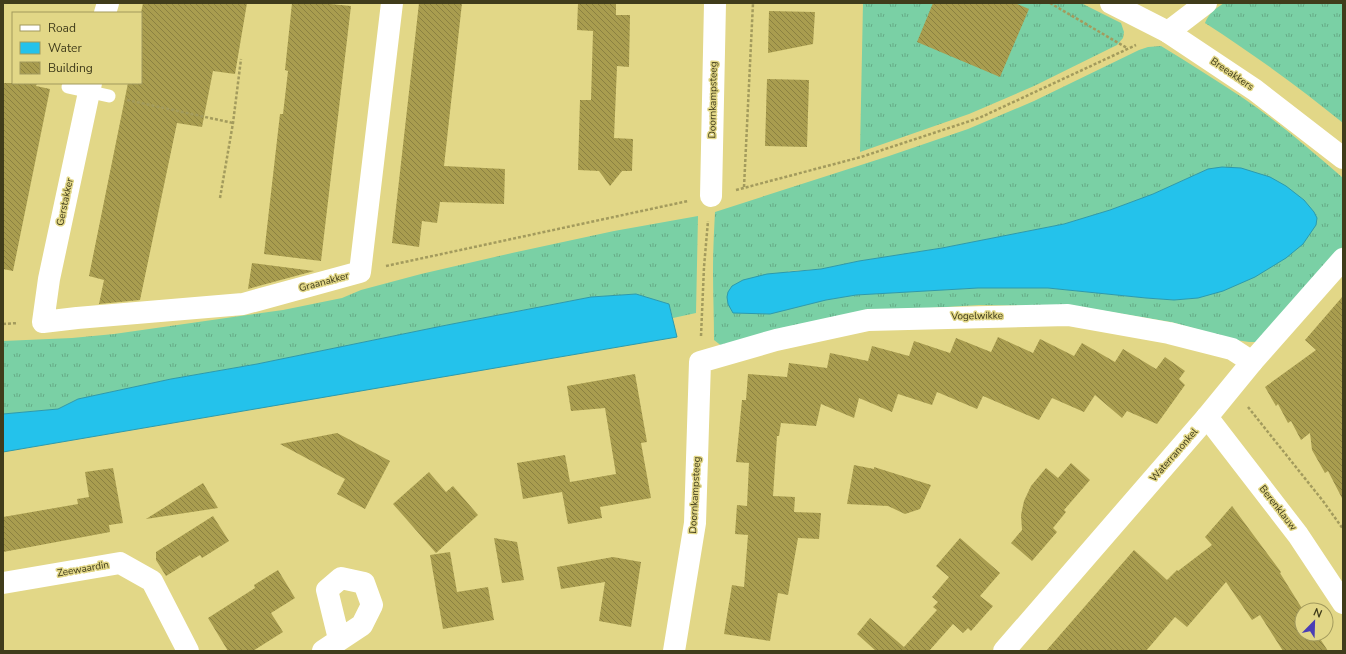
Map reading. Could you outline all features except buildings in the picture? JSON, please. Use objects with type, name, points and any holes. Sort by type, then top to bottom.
[{"type":"street","name":"Graanakker","points":[[43,322],[243,304],[360,272],[392,3]]},
{"type":"street","name":"Doornkampsteeg","points":[[711,196],[715,3]]},
{"type":"street","name":"Breeakkers","points":[[1112,3],[1168,32],[1255,90],[1343,158]]},
{"type":"street","points":[[1168,32],[1206,3]]},
{"type":"street","name":"Gerstakker","points":[[43,322],[49,279],[89,90]]},
{"type":"street","name":"Waterranonkel","points":[[1004,651],[1207,417],[1252,362],[1343,259]]},
{"type":"street","name":"Vogelwikke","points":[[700,362],[776,340],[868,320],[1068,315],[1190,338],[1232,349],[1252,362]]},
{"type":"street","name":"Doornkampsteeg","points":[[674,651],[695,522],[700,362]]},
{"type":"street","name":"Berenklauw","points":[[1207,417],[1298,535],[1343,603]]},
{"type":"street","name":"Zeewaardin","points":[[3,583],[120,563],[152,581],[188,651]]},
{"type":"path","points":[[744,187],[753,3]]},
{"type":"path","points":[[1050,3],[1127,48]]},
{"type":"path","points":[[360,272],[711,196],[861,157],[979,118],[1127,48],[1168,32]]},
{"type":"path","points":[[220,198],[233,123],[241,59]]},
{"type":"path","points":[[89,90],[233,123]]},
{"type":"path","points":[[700,362],[704,267],[711,196]]},
{"type":"path","points":[[1232,387],[1324,501],[1343,530]]},
{"type":"green space","points":[[863,3],[1081,3],[1121,23],[1124,32],[1123,38],[1117,45],[1034,86],[969,114],[860,152]]},
{"type":"green space","points":[[1224,3],[1343,3],[1343,123],[1276,71],[1205,23],[1208,16]]},
{"type":"green space","points":[[1161,46],[1243,98],[1294,136],[1343,178],[1343,246],[1259,342],[1236,340],[1171,322],[1093,309],[1056,306],[979,305],[897,310],[723,347],[714,340],[713,264],[715,212],[968,129],[1034,101],[1148,47]],"holes":[[[1208,169],[1300,197],[1304,200],[1198,298],[1174,300],[1048,288],[978,288],[856,295],[826,300],[770,314],[733,313],[789,271],[821,269],[859,261],[942,248],[1064,224],[1110,210],[1153,194]]]},
{"type":"green space","points":[[698,216],[696,313],[673,318],[669,304],[636,294],[591,297],[257,364],[171,379],[78,399],[58,409],[3,414],[3,341],[72,338],[114,334],[283,310],[342,298],[361,290],[421,274],[512,253],[614,231]]},
{"type":"water","points":[[1222,167],[1241,168],[1270,177],[1286,186],[1304,200],[1314,212],[1317,218],[1316,225],[1303,244],[1286,258],[1255,277],[1223,291],[1198,298],[1174,300],[1048,288],[978,288],[856,295],[826,300],[770,314],[733,313],[728,304],[728,292],[732,286],[743,280],[767,274],[821,269],[859,261],[942,248],[1064,224],[1110,210],[1153,194],[1208,169]]},
{"type":"water","points":[[636,294],[669,304],[677,337],[3,452],[3,414],[58,409],[78,399],[171,379],[257,364],[591,297]]}]
